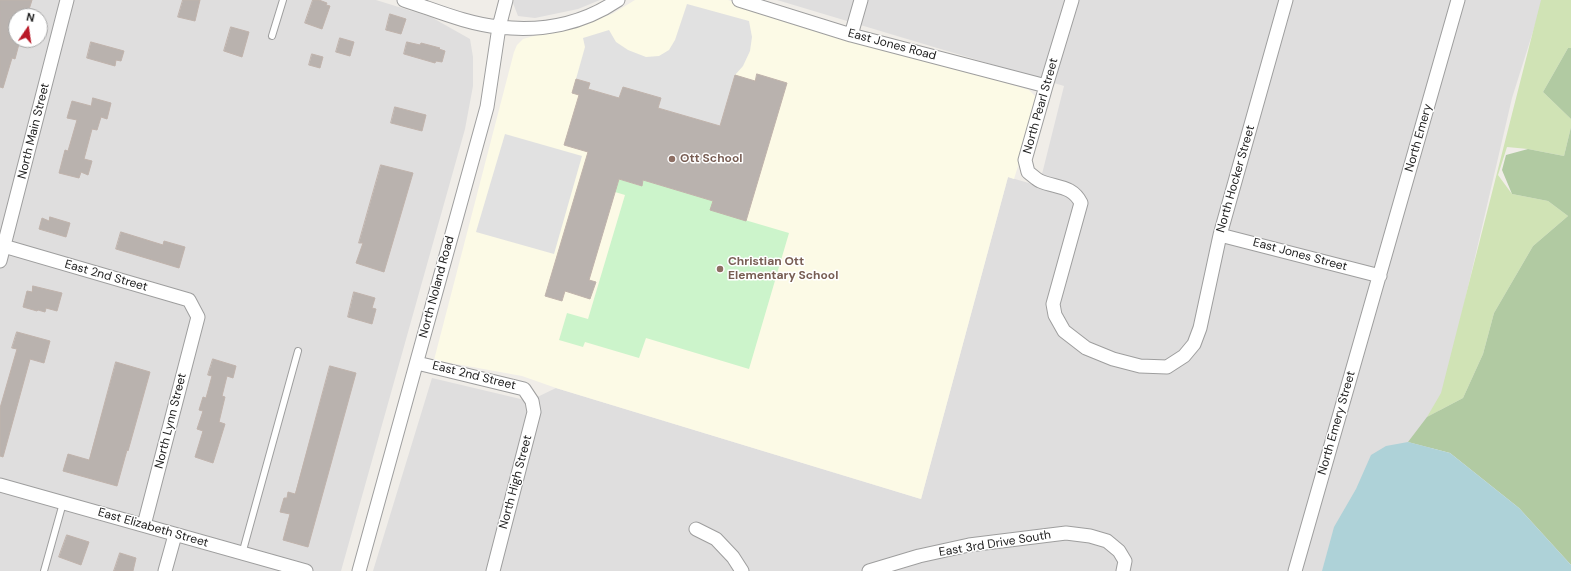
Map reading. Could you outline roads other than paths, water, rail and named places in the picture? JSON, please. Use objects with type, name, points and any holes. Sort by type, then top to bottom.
[{"type":"street","name":"North Main Street","points":[[0,262],[2,246],[67,0]]},
{"type":"street","points":[[404,0],[472,22],[499,27],[540,28],[573,22],[605,9],[618,0]]},
{"type":"street","name":"North Noland Road","points":[[359,571],[487,107],[499,27],[506,0]]},
{"type":"street","name":"East Jones Road","points":[[739,0],[851,35],[1046,86]]},
{"type":"street","points":[[851,35],[861,0]]},
{"type":"street","name":"North Pearl Street","points":[[1072,0],[1025,160],[1028,172],[1040,181],[1067,189],[1077,195],[1081,203],[1053,304],[1057,320],[1064,331],[1086,348],[1113,359],[1140,366],[1167,367],[1184,356]]},
{"type":"street","name":"North Hocker Street","points":[[1184,356],[1194,344],[1200,328],[1220,235],[1286,0]]},
{"type":"street","name":"North Emery","points":[[1380,276],[1458,0]]},
{"type":"street","name":"East Jones Street","points":[[1220,235],[1380,276]]},
{"type":"street","name":"East 2nd Street","points":[[2,246],[189,300],[198,317]]},
{"type":"street","name":"North Emery Street","points":[[1295,571],[1380,276]]},
{"type":"street","name":"North Lynn Street","points":[[144,525],[198,317]]},
{"type":"street","name":"East 2nd Street","points":[[416,363],[524,388],[527,395]]},
{"type":"street","name":"North High Street","points":[[493,571],[534,412],[532,401],[527,395]]},
{"type":"street","name":"East Elizabeth Street","points":[[0,485],[306,571]]},
{"type":"street","points":[[696,529],[716,539],[733,557],[742,571]]},
{"type":"street","name":"East 3rd Drive South","points":[[869,571],[919,556],[969,545],[1066,533],[1090,536],[1107,541],[1119,551],[1125,561],[1123,571]]},
{"type":"street","points":[[165,571],[175,535]]},
{"type":"lane","points":[[272,36],[283,0]]},
{"type":"lane","points":[[242,554],[298,351]]},
{"type":"lane","points":[[44,571],[63,503]]},
{"type":"water","points":[[1408,442],[1450,453],[1519,508],[1571,565],[1571,571],[1322,571],[1334,527],[1356,489],[1371,455],[1386,446]]},
{"type":"place","name":"Ott School","points":[[672,159]]},
{"type":"place","name":"Christian Ott Elementary School","points":[[720,269]]}]
